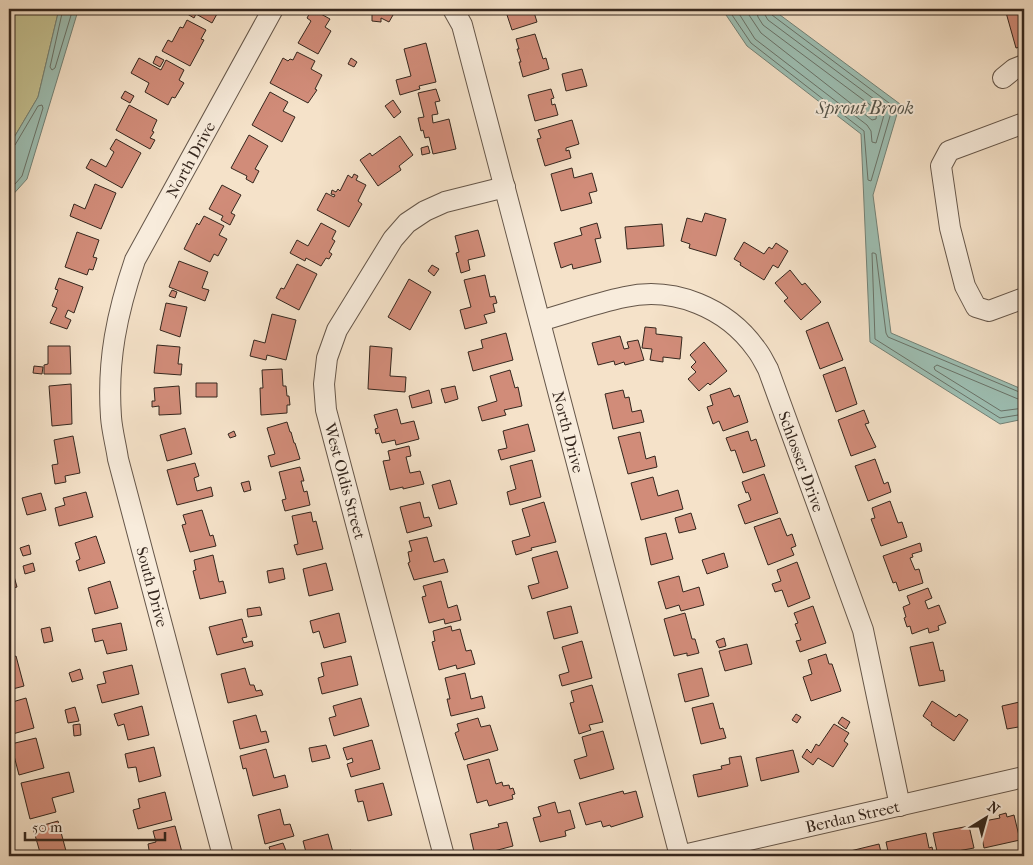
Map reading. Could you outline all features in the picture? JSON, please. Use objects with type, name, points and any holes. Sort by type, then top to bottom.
[{"type":"street","name":"North Drive","points":[[119,314],[122,298],[135,260],[273,9]]},
{"type":"street","name":"North Drive","points":[[453,9],[462,25],[540,321],[686,856]]},
{"type":"street","points":[[1003,78],[1014,69],[1024,65]]},
{"type":"street","points":[[1024,123],[949,151],[941,166],[952,235],[965,286],[976,307],[989,311],[1024,298]]},
{"type":"street","name":"West Oldis Street","points":[[444,856],[326,410],[324,384],[327,358],[337,330],[393,239],[407,223],[425,211],[445,202],[505,187]]},
{"type":"street","name":"Schlosser Drive","points":[[540,321],[626,297],[650,294],[672,296],[696,302],[718,313],[739,329],[757,349],[768,368],[862,630],[900,806]]},
{"type":"street","name":"South Drive","points":[[119,314],[114,338],[110,378],[111,419],[118,459],[223,856]]},
{"type":"street","name":"Berdan Street","points":[[686,856],[1024,777]]},
{"type":"shaded area","points":[[9,9],[59,9],[38,97],[9,146]]},
{"type":"water","points":[[59,9],[83,9],[77,14],[27,179],[9,199],[9,146],[38,97]]},
{"type":"water","name":"Sprout Brook","points":[[722,9],[772,9],[900,104],[873,195],[891,333],[1024,390],[1024,419],[1000,424],[870,342],[861,134],[747,46]]},
{"type":"building","points":[[179,9],[217,9],[215,12],[217,14],[212,23],[196,14],[194,18]]},
{"type":"building","points":[[312,9],[330,19],[325,27],[331,31],[318,54],[298,43],[311,21],[307,18]]},
{"type":"building","points":[[344,9],[382,9],[393,15],[389,22],[381,18],[381,22],[372,21],[372,13],[344,11]]},
{"type":"building","points":[[505,9],[533,9],[537,22],[512,30]]},
{"type":"building","points":[[1005,9],[1024,9],[1024,46],[1016,48]]},
{"type":"building","points":[[187,20],[206,30],[201,39],[204,40],[190,66],[162,51],[168,40],[172,42],[180,27],[183,28]]},
{"type":"building","points":[[535,34],[543,59],[546,58],[549,69],[523,77],[516,39]]},
{"type":"building","points":[[426,43],[436,82],[419,86],[420,89],[400,95],[396,80],[411,76],[404,49]]},
{"type":"building","points":[[297,52],[315,61],[311,69],[322,75],[315,89],[317,90],[308,103],[270,83],[283,58],[288,61],[290,59],[293,60]]},
{"type":"building","points":[[156,56],[164,60],[160,67],[153,63]]},
{"type":"building","points":[[139,58],[161,70],[166,60],[184,70],[179,80],[184,83],[175,98],[172,97],[168,105],[145,92],[149,83],[131,73]]},
{"type":"building","points":[[351,58],[357,62],[354,67],[348,64]]},
{"type":"building","points":[[582,69],[587,86],[566,91],[562,74]]},
{"type":"building","points":[[436,89],[440,101],[435,102],[438,114],[432,115],[433,123],[449,119],[456,149],[433,154],[429,137],[425,138],[423,130],[421,131],[418,118],[424,117],[418,93]]},
{"type":"building","points":[[551,89],[554,98],[551,99],[552,105],[555,104],[558,115],[535,121],[528,95]]},
{"type":"building","points":[[125,91],[134,96],[130,103],[121,98]]},
{"type":"building","points":[[270,92],[288,102],[283,111],[295,117],[282,142],[252,125]]},
{"type":"building","points":[[393,100],[401,112],[394,118],[385,106]]},
{"type":"building","points":[[129,105],[157,120],[152,131],[154,132],[150,138],[155,140],[150,149],[116,130]]},
{"type":"building","points":[[572,120],[579,144],[566,148],[566,151],[569,150],[571,158],[545,166],[537,139],[541,138],[538,130]]},
{"type":"building","points":[[249,135],[268,146],[255,169],[259,171],[253,183],[246,179],[247,176],[231,168]]},
{"type":"building","points":[[400,136],[413,155],[399,166],[401,170],[378,186],[360,160],[370,153],[372,156]]},
{"type":"building","points":[[116,139],[141,153],[122,188],[86,168],[91,159],[106,167],[114,152],[110,149]]},
{"type":"building","points":[[428,146],[430,153],[422,155],[421,148]]},
{"type":"building","points":[[572,168],[574,178],[592,173],[597,191],[589,193],[592,203],[561,211],[551,174]]},
{"type":"building","points":[[354,174],[358,176],[356,180],[366,185],[358,201],[362,204],[349,227],[317,210],[326,193],[334,197],[335,195],[331,194],[332,190],[336,192],[338,189],[340,191],[348,175],[352,178]]},
{"type":"building","points":[[95,184],[116,193],[101,229],[70,216],[74,204],[85,209]]},
{"type":"building","points":[[222,185],[241,195],[231,213],[235,215],[230,225],[221,220],[223,216],[209,209]]},
{"type":"building","points":[[705,213],[726,219],[716,256],[689,248],[690,244],[681,241],[687,218],[702,222]]},
{"type":"building","points":[[204,216],[224,226],[219,235],[227,239],[218,256],[214,254],[210,262],[184,249],[197,223],[199,225]]},
{"type":"building","points":[[321,223],[336,231],[332,239],[335,241],[329,252],[332,254],[329,259],[326,258],[321,266],[306,258],[305,261],[290,253],[297,240],[308,246]]},
{"type":"building","points":[[597,223],[601,238],[595,239],[601,262],[573,269],[572,264],[561,268],[554,243],[582,235],[580,228]]},
{"type":"building","points":[[662,224],[664,246],[627,249],[625,227]]},
{"type":"building","points":[[478,230],[485,256],[468,260],[470,270],[461,273],[456,253],[459,252],[455,236]]},
{"type":"building","points":[[77,232],[99,240],[93,257],[97,258],[93,270],[89,269],[87,275],[65,267]]},
{"type":"building","points":[[744,242],[764,254],[769,247],[772,249],[776,243],[788,251],[778,268],[773,265],[764,280],[734,259]]},
{"type":"building","points":[[179,261],[208,272],[202,288],[209,290],[205,301],[169,287]]},
{"type":"building","points":[[297,264],[317,274],[299,310],[276,298],[281,288],[284,289]]},
{"type":"building","points":[[432,265],[439,269],[434,276],[428,271]]},
{"type":"building","points":[[790,270],[802,285],[805,283],[821,302],[801,320],[784,301],[788,298],[775,283]]},
{"type":"building","points":[[485,275],[490,297],[495,296],[497,303],[493,304],[495,312],[484,315],[487,323],[465,329],[460,310],[471,307],[464,280]]},
{"type":"building","points":[[59,278],[83,287],[74,313],[68,310],[65,317],[71,320],[67,329],[50,323],[57,308],[52,306],[58,290],[55,289]]},
{"type":"building","points":[[409,279],[431,292],[410,330],[388,317]]},
{"type":"building","points":[[172,290],[177,292],[175,298],[169,296]]},
{"type":"building","points":[[166,303],[187,307],[180,337],[160,330]]},
{"type":"building","points":[[272,314],[296,320],[286,360],[267,355],[266,360],[250,356],[254,340],[265,343]]},
{"type":"building","points":[[828,322],[843,360],[820,369],[806,331]]},
{"type":"building","points":[[645,327],[656,328],[656,334],[682,337],[680,359],[663,357],[663,362],[650,360],[652,349],[642,348]]},
{"type":"building","points":[[506,333],[513,360],[473,371],[468,352],[483,348],[481,340]]},
{"type":"building","points":[[620,336],[624,349],[629,348],[627,342],[638,340],[644,360],[625,365],[624,362],[615,365],[614,361],[598,365],[592,343]]},
{"type":"building","points":[[704,342],[727,371],[710,385],[708,383],[699,391],[688,379],[696,372],[691,367],[696,362],[690,355]]},
{"type":"building","points":[[157,345],[180,347],[178,364],[182,364],[181,375],[154,373]]},
{"type":"building","points":[[48,346],[70,346],[71,374],[44,374],[44,365],[48,364]]},
{"type":"building","points":[[370,346],[392,348],[390,376],[406,377],[405,392],[368,389]]},
{"type":"building","points":[[34,366],[43,367],[42,374],[33,373]]},
{"type":"building","points":[[845,367],[857,404],[836,412],[823,375]]},
{"type":"building","points":[[282,369],[283,386],[286,386],[287,396],[289,396],[290,405],[287,405],[287,413],[261,415],[260,388],[263,388],[262,370]]},
{"type":"building","points":[[510,370],[515,388],[518,387],[522,406],[504,410],[506,415],[482,421],[478,407],[497,401],[490,376]]},
{"type":"building","points":[[196,383],[217,383],[217,397],[196,397]]},
{"type":"building","points":[[71,384],[72,424],[52,426],[49,386]]},
{"type":"building","points":[[179,386],[181,414],[159,415],[159,406],[152,407],[152,401],[155,401],[154,388]]},
{"type":"building","points":[[455,386],[458,399],[445,403],[441,389]]},
{"type":"building","points":[[730,388],[734,397],[739,395],[748,422],[723,431],[719,421],[713,424],[707,407],[713,405],[710,395]]},
{"type":"building","points":[[429,390],[432,403],[412,408],[409,396]]},
{"type":"building","points":[[623,390],[625,398],[629,397],[632,412],[641,410],[644,422],[613,429],[605,394]]},
{"type":"building","points":[[397,409],[401,424],[414,421],[419,439],[396,445],[395,440],[382,443],[379,433],[376,434],[375,429],[378,428],[374,415]]},
{"type":"building","points":[[864,410],[869,423],[865,424],[876,447],[851,456],[838,420]]},
{"type":"building","points":[[287,422],[300,459],[271,467],[268,456],[275,454],[267,428]]},
{"type":"building","points":[[528,424],[535,451],[501,460],[498,450],[507,448],[503,431]]},
{"type":"building","points":[[185,428],[192,454],[167,461],[160,435]]},
{"type":"building","points":[[234,431],[236,436],[230,438],[228,434]]},
{"type":"building","points":[[748,431],[751,441],[756,439],[765,466],[743,473],[735,450],[731,451],[726,438]]},
{"type":"building","points":[[640,432],[646,459],[655,456],[657,467],[628,474],[618,437]]},
{"type":"building","points":[[73,436],[80,473],[65,476],[66,482],[55,484],[52,465],[58,464],[54,440]]},
{"type":"building","points":[[409,446],[411,456],[406,457],[410,473],[420,471],[424,484],[390,490],[383,461],[390,460],[388,451]]},
{"type":"building","points":[[875,459],[884,484],[888,482],[891,492],[868,501],[855,466]]},
{"type":"building","points":[[532,460],[541,497],[510,505],[507,492],[516,489],[510,466]]},
{"type":"building","points":[[195,463],[199,476],[194,478],[197,491],[211,487],[213,496],[177,505],[167,470]]},
{"type":"building","points":[[300,467],[304,481],[301,481],[304,492],[307,491],[310,505],[285,511],[282,500],[286,499],[279,472]]},
{"type":"building","points":[[764,474],[778,513],[745,524],[738,505],[751,500],[742,482]]},
{"type":"building","points":[[653,477],[658,496],[678,490],[683,509],[641,520],[631,483]]},
{"type":"building","points":[[450,480],[457,504],[439,509],[432,485]]},
{"type":"building","points":[[249,481],[251,490],[244,492],[241,483]]},
{"type":"building","points":[[86,492],[93,517],[59,526],[55,508],[65,505],[63,498]]},
{"type":"building","points":[[41,493],[46,510],[27,515],[22,498]]},
{"type":"building","points":[[890,501],[898,523],[902,522],[907,537],[881,546],[871,519],[875,518],[872,508]]},
{"type":"building","points":[[420,502],[424,518],[429,517],[432,526],[407,533],[400,507]]},
{"type":"building","points":[[544,502],[556,542],[531,548],[532,550],[516,555],[512,541],[530,536],[522,509]]},
{"type":"building","points":[[202,510],[210,536],[213,535],[216,546],[190,552],[182,525],[186,524],[183,515]]},
{"type":"building","points":[[311,512],[313,522],[316,521],[323,549],[297,555],[294,545],[298,544],[292,516]]},
{"type":"building","points":[[691,513],[696,529],[679,533],[675,518]]},
{"type":"building","points":[[780,518],[787,536],[792,534],[796,546],[791,548],[794,555],[768,565],[754,527]]},
{"type":"building","points":[[666,533],[673,559],[651,565],[645,538]]},
{"type":"building","points":[[96,536],[105,563],[79,571],[76,561],[80,559],[75,543]]},
{"type":"building","points":[[427,537],[434,562],[444,559],[448,572],[414,580],[408,563],[410,562],[408,552],[412,551],[409,541]]},
{"type":"building","points":[[920,543],[922,551],[912,554],[913,557],[910,558],[915,570],[919,569],[923,583],[899,591],[896,582],[893,583],[883,556]]},
{"type":"building","points":[[29,545],[31,554],[23,556],[20,548]]},
{"type":"building","points":[[557,551],[568,588],[532,599],[528,586],[539,583],[532,558]]},
{"type":"building","points":[[724,553],[728,567],[707,574],[702,560]]},
{"type":"building","points":[[213,555],[219,582],[223,581],[226,593],[200,599],[193,571],[196,570],[194,560]]},
{"type":"building","points":[[797,562],[810,598],[788,607],[782,590],[775,592],[772,584],[781,581],[777,570]]},
{"type":"building","points":[[33,563],[35,571],[25,574],[23,566]]},
{"type":"building","points":[[326,563],[333,590],[309,596],[303,569]]},
{"type":"building","points":[[283,568],[285,579],[269,583],[267,571]]},
{"type":"building","points":[[12,569],[17,587],[9,589],[9,570]]},
{"type":"building","points":[[679,576],[683,592],[699,587],[704,605],[681,611],[679,605],[666,609],[658,582]]},
{"type":"building","points":[[110,581],[118,608],[95,614],[88,588]]},
{"type":"building","points":[[441,581],[448,608],[457,605],[461,620],[445,624],[444,619],[429,623],[422,597],[426,596],[423,586]]},
{"type":"building","points":[[928,588],[932,598],[925,601],[928,609],[939,605],[946,623],[938,626],[939,630],[929,633],[928,628],[912,634],[910,626],[907,627],[904,618],[906,617],[903,607],[910,604],[907,596]]},
{"type":"building","points":[[571,606],[578,633],[554,639],[547,612]]},
{"type":"building","points":[[813,606],[826,643],[800,652],[796,641],[801,640],[795,624],[798,623],[794,613]]},
{"type":"building","points":[[260,607],[262,615],[248,617],[247,609]]},
{"type":"building","points":[[339,613],[346,642],[324,648],[319,631],[313,633],[310,621]]},
{"type":"building","points":[[685,613],[692,639],[695,639],[699,653],[687,656],[687,653],[674,656],[664,619]]},
{"type":"building","points":[[242,619],[247,637],[242,638],[244,643],[252,641],[253,646],[217,655],[209,627]]},
{"type":"building","points":[[121,623],[127,650],[107,654],[103,640],[95,642],[92,629]]},
{"type":"building","points":[[451,626],[452,631],[460,629],[466,651],[471,650],[475,664],[457,669],[456,665],[439,670],[432,642],[435,641],[433,631]]},
{"type":"building","points":[[50,627],[53,641],[44,643],[41,629]]},
{"type":"building","points":[[724,638],[726,646],[719,648],[716,641]]},
{"type":"building","points":[[582,641],[592,678],[562,686],[559,675],[569,672],[562,647]]},
{"type":"building","points":[[933,642],[940,671],[943,670],[945,681],[919,686],[910,647]]},
{"type":"building","points":[[747,644],[752,664],[725,671],[719,651]]},
{"type":"building","points":[[826,654],[829,664],[832,664],[841,691],[811,701],[803,677],[812,674],[808,660]]},
{"type":"building","points":[[16,656],[24,686],[9,690],[9,658]]},
{"type":"building","points":[[351,656],[358,685],[322,694],[318,678],[324,676],[321,663]]},
{"type":"building","points":[[132,665],[139,694],[102,703],[97,685],[106,683],[103,672]]},
{"type":"building","points":[[245,668],[250,685],[254,685],[256,691],[261,690],[263,695],[228,703],[221,674]]},
{"type":"building","points":[[702,668],[709,696],[685,702],[678,674]]},
{"type":"building","points":[[80,669],[83,679],[72,682],[69,673]]},
{"type":"building","points":[[465,673],[471,699],[482,696],[485,708],[451,716],[447,699],[450,699],[445,678]]},
{"type":"building","points":[[592,685],[603,722],[589,725],[591,730],[579,734],[570,703],[574,702],[571,691]]},
{"type":"building","points":[[1024,688],[1024,701],[1021,689]]},
{"type":"building","points":[[26,698],[34,728],[9,735],[9,703]]},
{"type":"building","points":[[361,698],[369,726],[334,736],[329,718],[336,716],[333,706]]},
{"type":"building","points":[[932,701],[956,717],[959,714],[968,720],[954,741],[931,725],[932,723],[923,716]]},
{"type":"building","points":[[1024,701],[1024,726],[1007,729],[1002,706]]},
{"type":"building","points":[[713,703],[720,729],[723,728],[726,738],[701,744],[692,708]]},
{"type":"building","points":[[142,706],[149,735],[128,740],[124,724],[118,726],[114,714]]},
{"type":"building","points":[[75,707],[79,721],[68,723],[65,710]]},
{"type":"building","points":[[796,714],[801,717],[797,723],[792,720]]},
{"type":"building","points":[[256,715],[261,732],[266,731],[269,742],[240,749],[233,721]]},
{"type":"building","points":[[842,717],[850,722],[846,729],[838,723]]},
{"type":"building","points":[[478,718],[481,727],[490,725],[498,750],[464,760],[455,733],[459,731],[457,724]]},
{"type":"building","points":[[80,724],[81,735],[74,736],[73,725]]},
{"type":"building","points":[[834,724],[849,733],[844,741],[848,744],[833,767],[818,758],[813,765],[802,757],[807,749],[811,753],[816,744],[819,746]]},
{"type":"building","points":[[603,731],[614,769],[580,779],[574,760],[587,756],[582,737]]},
{"type":"building","points":[[36,738],[44,768],[19,775],[11,744]]},
{"type":"building","points":[[372,740],[380,769],[351,777],[347,764],[353,762],[352,758],[347,760],[343,748]]},
{"type":"building","points":[[326,745],[330,758],[312,762],[309,748]]},
{"type":"building","points":[[154,747],[161,776],[139,782],[136,767],[128,768],[125,754]]},
{"type":"building","points":[[266,749],[274,778],[285,775],[288,787],[253,796],[246,768],[243,769],[240,756]]},
{"type":"building","points":[[793,750],[799,772],[761,781],[756,758]]},
{"type":"building","points":[[741,756],[748,786],[698,797],[693,775],[722,769],[721,766],[730,764],[729,758]]},
{"type":"building","points":[[489,759],[496,784],[502,782],[503,786],[509,785],[510,789],[513,788],[515,794],[512,795],[513,799],[489,806],[487,800],[477,803],[467,765]]},
{"type":"building","points":[[69,772],[74,792],[52,798],[56,812],[30,819],[21,783]]},
{"type":"building","points":[[383,783],[392,815],[368,821],[363,801],[358,802],[355,790]]},
{"type":"building","points":[[623,791],[624,794],[636,791],[643,817],[611,827],[610,825],[603,827],[601,821],[586,825],[579,803]]},
{"type":"building","points":[[165,792],[172,820],[138,829],[133,810],[140,808],[138,799]]},
{"type":"building","points":[[555,802],[558,813],[570,810],[575,828],[565,831],[566,836],[540,842],[533,818],[541,816],[538,807]]},
{"type":"building","points":[[280,809],[284,825],[290,824],[294,836],[265,844],[258,815]]},
{"type":"building","points":[[1006,813],[1007,817],[1014,815],[1020,840],[984,848],[979,822],[1000,818],[999,815]]},
{"type":"building","points":[[58,821],[66,851],[41,856],[33,828]]},
{"type":"building","points":[[507,822],[513,846],[475,856],[470,834],[499,827],[498,824]]},
{"type":"building","points":[[175,826],[183,856],[150,856],[148,844],[156,842],[153,831]]},
{"type":"building","points":[[969,826],[974,848],[947,853],[947,856],[938,856],[933,833]]},
{"type":"building","points":[[926,833],[929,848],[932,847],[934,856],[889,856],[886,842]]},
{"type":"building","points":[[328,834],[333,852],[317,856],[307,856],[303,841]]},
{"type":"building","points":[[283,843],[288,856],[272,856],[269,847]]},
{"type":"building","points":[[879,844],[882,856],[843,856],[842,853]]},
{"type":"building","points":[[351,850],[352,856],[339,856],[338,854]]},
{"type":"building","points":[[395,851],[396,856],[385,856],[384,854]]},
{"type":"building","points":[[413,851],[414,856],[396,856]]}]
